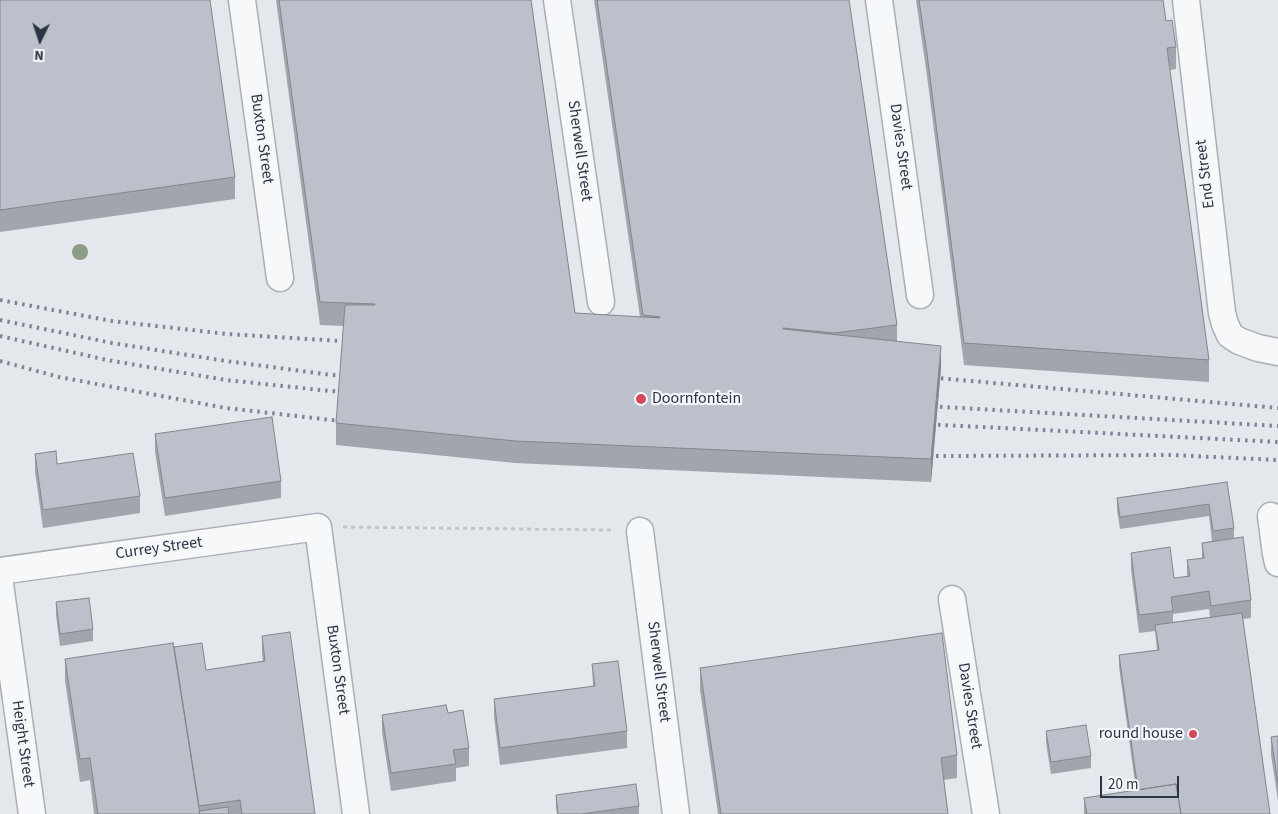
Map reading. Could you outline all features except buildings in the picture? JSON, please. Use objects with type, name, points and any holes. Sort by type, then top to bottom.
[{"type":"street","name":"Buxton Street","points":[[242,0],[280,278]]},
{"type":"street","name":"Sherwell Street","points":[[557,0],[601,302]]},
{"type":"street","name":"Davies Street","points":[[879,0],[920,294]]},
{"type":"street","name":"End Street","points":[[1186,0],[1222,312],[1225,324],[1230,335],[1239,341],[1258,348],[1278,352]]},
{"type":"street","points":[[1271,516],[1278,563]]},
{"type":"street","name":"Buxton Street","points":[[318,527],[356,814]]},
{"type":"street","name":"Currey Street","points":[[0,571],[318,527]]},
{"type":"street","name":"Sherwell Street","points":[[640,531],[676,814]]},
{"type":"street","name":"Height Street","points":[[0,584],[32,814]]},
{"type":"street","name":"Davies Street","points":[[952,599],[986,814]]},
{"type":"path","points":[[318,527],[640,531]]},
{"type":"railway","points":[[0,300],[112,321],[227,334],[357,342]]},
{"type":"railway","points":[[0,320],[112,343],[226,361],[353,376]]},
{"type":"railway","points":[[0,336],[107,360],[226,380],[352,392]]},
{"type":"railway","points":[[0,361],[59,377],[226,408],[349,422]]},
{"type":"railway","points":[[926,377],[1278,408]]},
{"type":"railway","points":[[925,406],[1278,426]]},
{"type":"railway","points":[[923,424],[1278,442]]},
{"type":"railway","points":[[921,456],[1171,455],[1278,460]]},
{"type":"place","name":"Doornfontein","points":[[641,399]]},
{"type":"place","name":"round house","points":[[1193,734]]}]
